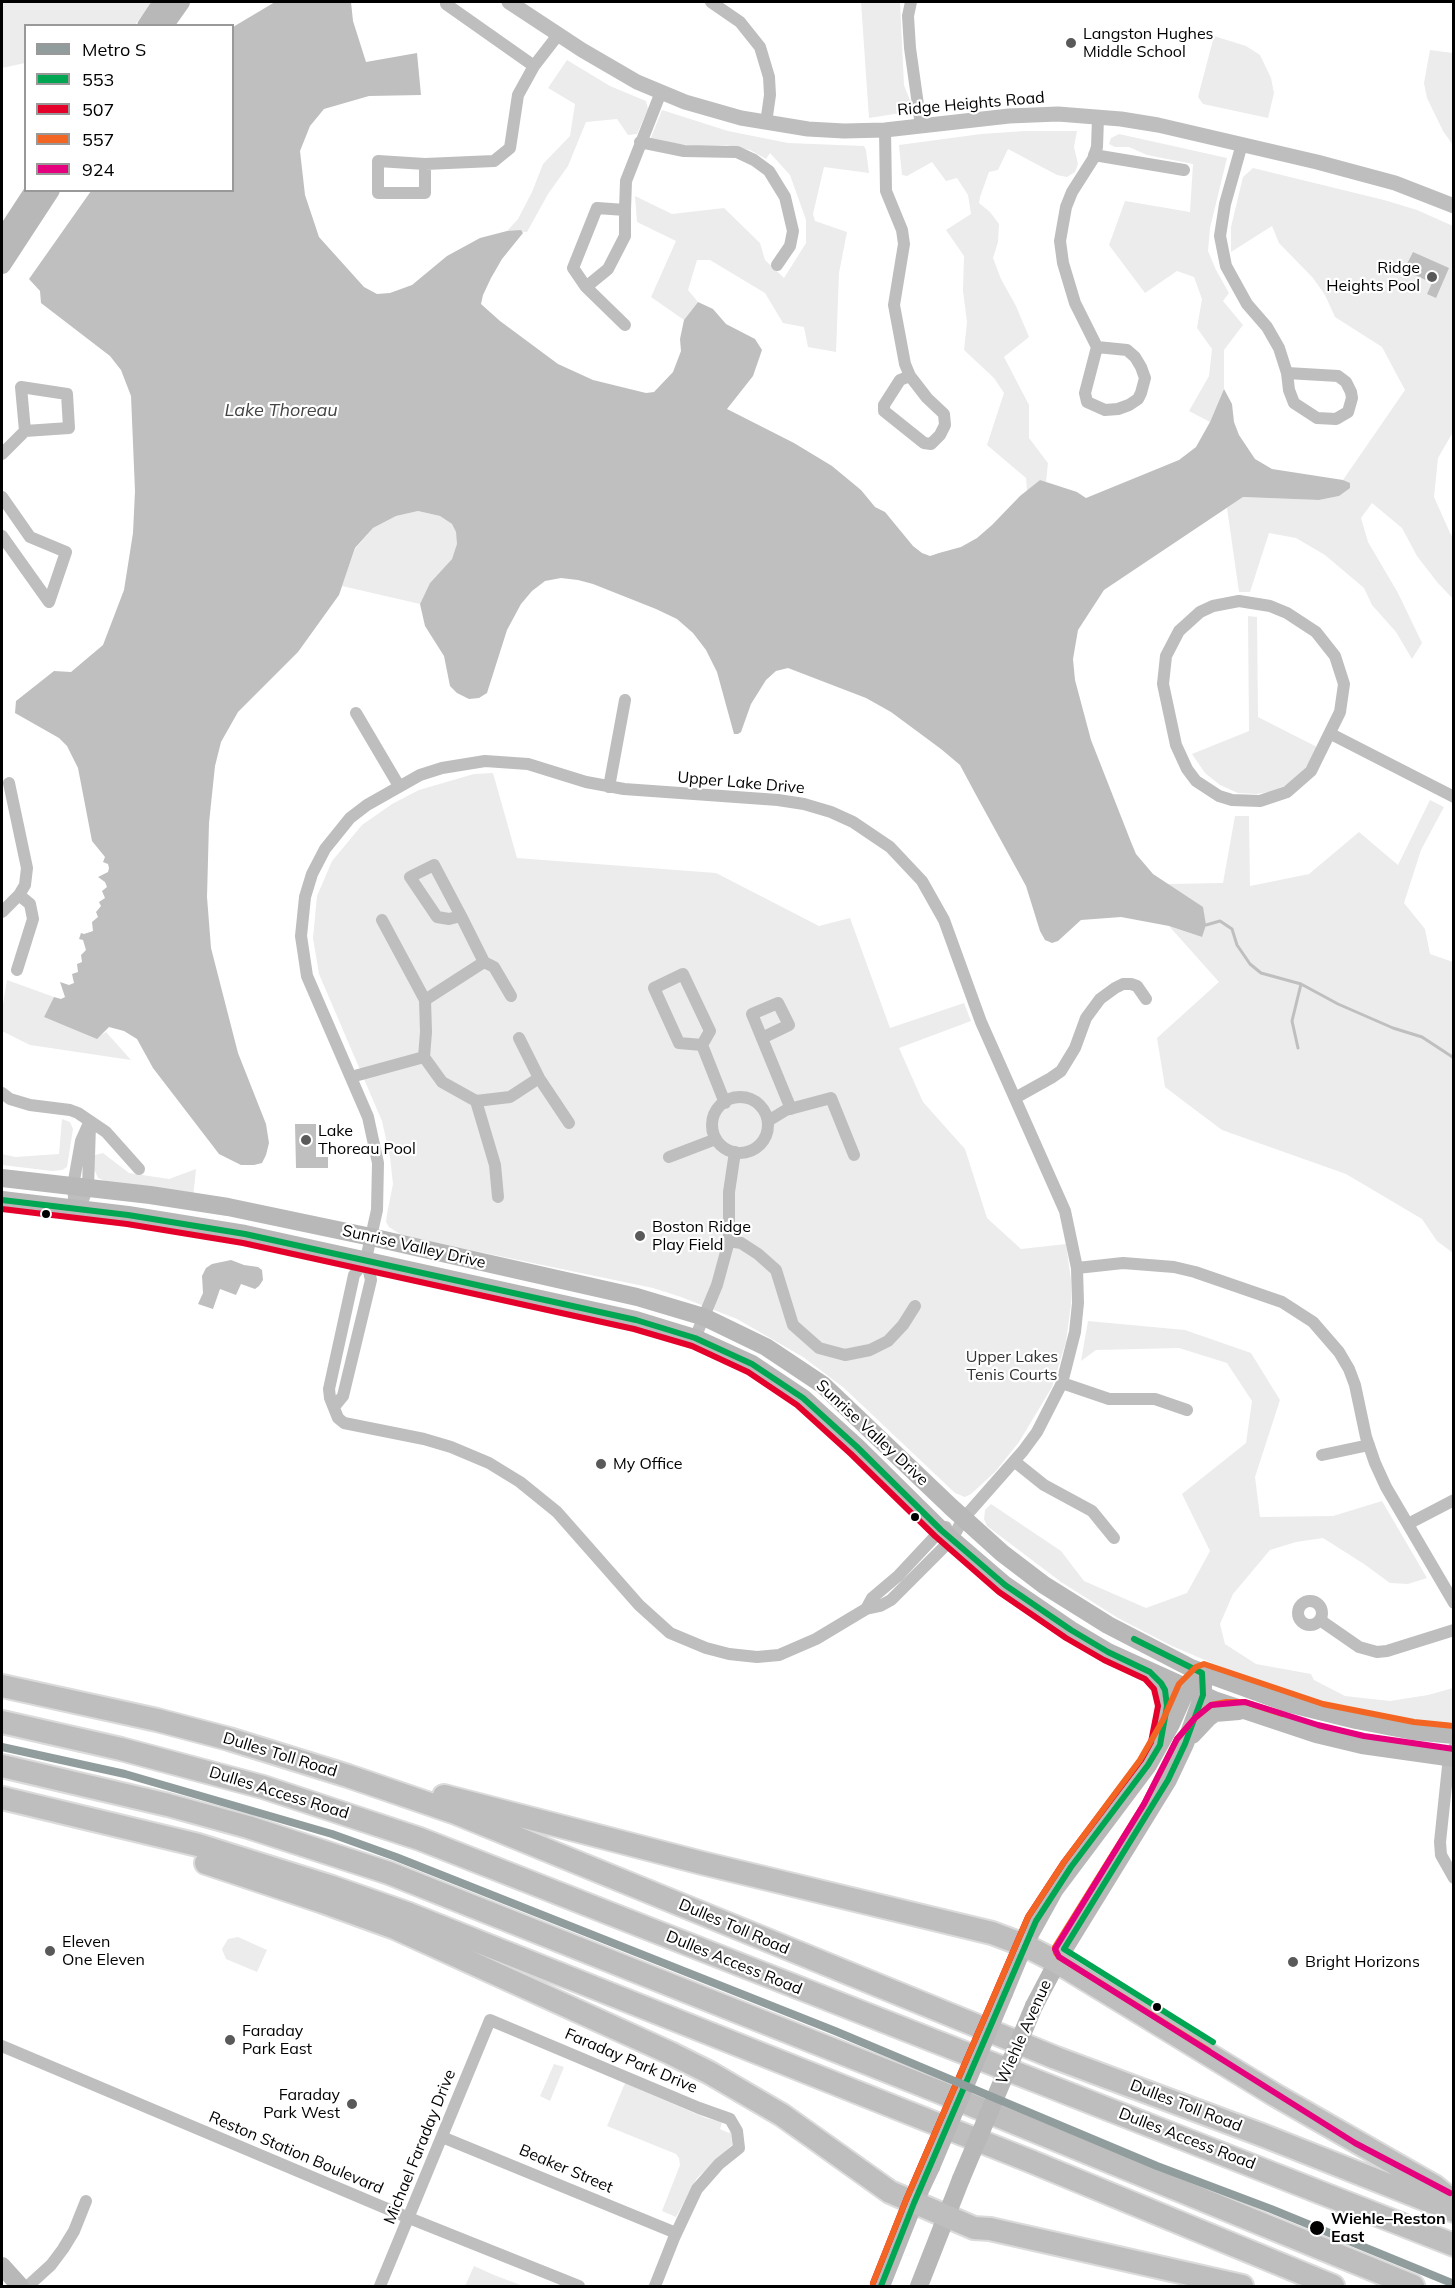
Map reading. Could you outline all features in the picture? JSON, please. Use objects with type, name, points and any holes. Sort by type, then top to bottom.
[{"type":"highway","name":"Dulles Toll Road","points":[[2,1686],[157,1720],[274,1753],[456,1813],[1056,2058],[1262,2135],[1454,2211]]},
{"type":"highway","name":"Dulles Access Road","points":[[2,1722],[221,1775],[344,1812],[420,1839],[1454,2245]]},
{"type":"highway","points":[[274,1753],[702,1863],[992,1933],[1060,1955],[1360,2135],[1454,2185]]},
{"type":"highway","points":[[2,1766],[168,1805],[389,1873],[942,2093],[1413,2286]]},
{"type":"highway","points":[[2,1798],[140,1830],[250,1860],[409,1914],[1019,2157],[1333,2286]]},
{"type":"highway","points":[[43,1807],[324,1902],[395,1929],[477,1965],[710,2073],[783,2115],[890,2192],[974,2228],[990,2229],[1242,2286]]},
{"type":"highway","points":[[1060,1955],[1275,2095],[1434,2186],[1454,2202]]},
{"type":"main road","points":[[147,24],[162,2]]},
{"type":"main road","points":[[165,24],[181,2]]},
{"type":"main road","points":[[2,239],[33,192]]},
{"type":"main road","points":[[2,265],[50,192]]},
{"type":"main road","name":"Sunrise Valley Drive","points":[[2,1178],[228,1207],[637,1297],[704,1317],[766,1347],[824,1385],[963,1519],[1002,1553],[1044,1585],[1125,1634],[1203,1673],[1321,1713],[1413,1731],[1454,1735]]},
{"type":"main road","name":"Sunrise Valley Drive","points":[[2,1200],[245,1234],[636,1320],[695,1338],[752,1364],[803,1398],[824,1415],[946,1535],[1005,1585],[1037,1608],[1108,1652],[1244,1711],[1316,1734],[1362,1745],[1452,1754]]},
{"type":"main road","points":[[1150,1672],[1161,1683],[1167,1697],[1161,1745]]},
{"type":"main road","name":"Wiehle Avenue","points":[[881,2286],[1024,1945],[1055,1889],[1148,1765],[1195,1691],[1203,1673]]},
{"type":"main road","name":"Wiehle Avenue","points":[[919,2286],[961,2179],[1034,2006],[1060,1955],[1152,1808],[1185,1744],[1195,1691]]},
{"type":"main road","points":[[1185,1744],[1201,1724],[1215,1713],[1244,1711]]},
{"type":"main road","points":[[2,2266],[20,2286]]},
{"type":"street","name":"Ridge Heights Road","points":[[509,2],[611,68],[661,92],[712,110],[766,123],[808,129],[885,130],[1010,116],[1058,114],[1158,125],[1395,183],[1454,207]]},
{"type":"street","points":[[711,2],[740,22],[760,47],[769,77],[770,94],[766,123]]},
{"type":"street","points":[[911,2],[910,48],[921,126]]},
{"type":"street","points":[[446,4],[534,66]]},
{"type":"street","points":[[424,164],[426,193],[378,193],[378,161],[424,164],[494,161],[510,148],[518,95],[534,66],[558,35]]},
{"type":"street","points":[[586,287],[608,269],[625,236],[626,181],[661,92]]},
{"type":"street","points":[[1097,347],[1127,350],[1141,367],[1145,378],[1141,393],[1138,399],[1129,405],[1105,410],[1087,402],[1085,393],[1097,347],[1075,303],[1063,263],[1060,241],[1069,199],[1097,147],[1098,118]]},
{"type":"street","points":[[885,130],[886,190],[902,230],[903,244],[894,305],[905,364],[910,376],[927,398],[944,414],[945,425],[940,435],[931,444],[924,443],[884,411],[884,405],[900,380],[910,376]]},
{"type":"street","points":[[640,142],[684,151],[737,152],[754,160],[769,171],[785,197],[793,231],[790,246],[777,265]]},
{"type":"street","points":[[1242,144],[1225,204],[1220,236],[1226,266],[1247,304],[1267,327],[1279,348],[1294,403],[1317,418],[1328,420],[1348,412],[1352,398],[1351,392],[1346,382],[1338,376],[1287,373]]},
{"type":"street","points":[[1094,155],[1184,170]]},
{"type":"street","points":[[625,210],[597,208],[573,268],[586,287],[625,325]]},
{"type":"street","points":[[2,454],[25,431],[69,428],[67,394],[21,387],[25,431]]},
{"type":"street","points":[[2,497],[30,537],[66,552],[49,602],[2,536]]},
{"type":"street","points":[[1227,602],[1270,606],[1302,621],[1328,645],[1341,670],[1343,699],[1331,734],[1311,771],[1299,784],[1287,792],[1260,801],[1245,802],[1232,800],[1208,790],[1187,770],[1176,745],[1163,684],[1166,656],[1172,643],[1189,620],[1213,606],[1227,602]]},
{"type":"street","points":[[609,787],[625,700]]},
{"type":"street","points":[[356,713],[399,786]]},
{"type":"street","points":[[1331,734],[1454,796]]},
{"type":"street","name":"Upper Lake Drive","points":[[946,1535],[891,1600],[880,1606],[866,1609],[816,1639],[778,1655],[744,1656],[685,1641],[654,1621],[556,1512],[520,1482],[489,1463],[451,1447],[424,1439],[350,1426],[338,1418],[329,1389],[354,1275],[366,1259],[371,1237],[378,1199],[378,1163],[368,1117],[308,976],[302,947],[302,916],[312,874],[331,841],[350,819],[367,805],[420,775],[463,763],[492,761],[528,764],[609,787],[804,804],[831,812],[872,833],[907,863],[934,900],[944,920],[981,1022],[1065,1211],[1077,1268],[1078,1304],[1075,1332],[1062,1383],[1037,1432],[963,1519]]},
{"type":"street","points":[[2,912],[19,895],[25,885],[27,868],[9,783]]},
{"type":"street","points":[[461,916],[449,919],[437,917],[410,877],[434,866],[461,916],[484,962],[494,967],[511,996]]},
{"type":"street","points":[[17,970],[33,919],[30,904],[19,895]]},
{"type":"street","points":[[382,920],[425,1000],[424,1057],[442,1083],[476,1101],[510,1097],[539,1078]]},
{"type":"street","points":[[425,1000],[484,962]]},
{"type":"street","points":[[683,974],[710,1031],[702,1045],[679,1043],[654,988],[683,974]]},
{"type":"street","points":[[1015,1098],[1061,1071],[1075,1048],[1091,1009],[1107,994],[1123,984],[1131,984],[1137,986],[1146,999]]},
{"type":"street","points":[[519,1038],[539,1078],[568,1123]]},
{"type":"street","points":[[762,1038],[791,1109]]},
{"type":"street","points":[[702,1045],[725,1103]]},
{"type":"street","points":[[351,1077],[424,1057]]},
{"type":"street","points":[[2,1093],[10,1099],[30,1105],[70,1110],[106,1132],[139,1169]]},
{"type":"street","points":[[739,1098],[755,1102],[762,1108],[768,1121],[765,1139],[757,1148],[748,1152],[735,1152],[722,1146],[716,1139],[713,1122],[715,1114],[725,1103],[739,1098]]},
{"type":"street","points":[[768,1121],[791,1109],[831,1098],[854,1155]]},
{"type":"street","points":[[476,1101],[495,1165],[498,1197]]},
{"type":"street","points":[[79,1209],[89,1123]]},
{"type":"street","points":[[669,1157],[716,1139]]},
{"type":"street","points":[[695,1338],[717,1284],[729,1240],[729,1192],[735,1152]]},
{"type":"street","points":[[729,1240],[741,1242],[776,1270],[793,1325],[819,1348],[845,1355],[870,1350],[888,1341],[903,1325],[915,1306]]},
{"type":"street","points":[[1077,1268],[1123,1263],[1174,1267],[1259,1293],[1298,1311],[1327,1336],[1349,1369],[1369,1445],[1386,1487],[1454,1603]]},
{"type":"street","points":[[1062,1383],[1109,1399],[1155,1400],[1187,1410]]},
{"type":"street","points":[[1322,1455],[1369,1445]]},
{"type":"street","points":[[1014,1461],[1044,1485],[1092,1511],[1114,1538]]},
{"type":"street","points":[[1408,1524],[1454,1500]]},
{"type":"street","points":[[946,1535],[963,1519]]},
{"type":"street","points":[[1320,1620],[1359,1647],[1377,1652],[1454,1630]]},
{"type":"street","points":[[1452,1754],[1440,1842],[1441,1855],[1454,1878]]},
{"type":"street","name":"Michael Faraday Drive","points":[[380,2286],[490,2020]]},
{"type":"street","name":"Faraday Park Drive","points":[[490,2020],[699,2109],[730,2119],[737,2131],[739,2148],[719,2164],[697,2189],[676,2233]]},
{"type":"street","name":"Reston Station Boulevard","points":[[2,2046],[409,2218],[579,2286]]},
{"type":"street","name":"Beaker Street","points":[[442,2137],[676,2233]]},
{"type":"street","points":[[28,2286],[51,2265],[63,2249],[74,2231],[86,2201]]},
{"type":"street","points":[[655,2286],[676,2233]]},
{"type":"green space","points":[[2,2],[152,2],[136,24],[24,24],[24,63],[2,68]]},
{"type":"green space","points":[[861,2],[900,2],[904,85],[911,103],[907,112],[869,118]]},
{"type":"green space","points":[[1214,36],[1246,46],[1260,55],[1271,78],[1274,93],[1268,118],[1203,104],[1198,97]]},
{"type":"green space","points":[[1430,50],[1453,53],[1453,145],[1443,131],[1427,98],[1424,83]]},
{"type":"green space","points":[[567,60],[610,86],[646,101],[648,109],[637,134],[628,135],[617,119],[586,122],[568,166],[548,194],[527,232],[507,231],[518,219],[543,164],[570,136],[575,104],[548,88]]},
{"type":"green space","points":[[662,110],[728,131],[788,143],[864,146],[869,173],[824,167],[813,214],[815,221],[847,232],[839,273],[836,352],[808,347],[804,327],[783,323],[765,293],[710,260],[697,260],[688,290],[698,302],[684,320],[651,297],[676,241],[637,222],[635,196],[672,214],[724,208],[760,243],[765,260],[784,278],[806,243],[806,220],[790,175],[770,153],[766,159],[750,150],[727,145],[695,146],[650,140]]},
{"type":"green space","points":[[1077,131],[1074,147],[1078,164],[1075,172],[1067,177],[1057,175],[1008,149],[998,170],[989,172],[979,203],[999,224],[998,242],[993,258],[1029,337],[1004,357],[1029,405],[1029,438],[1048,463],[1046,482],[1040,480],[1027,491],[1026,478],[987,445],[1004,393],[994,378],[964,350],[967,322],[963,291],[964,256],[946,230],[971,214],[968,195],[957,178],[946,181],[932,162],[907,176],[902,175],[899,145],[981,134]]},
{"type":"green space","points":[[1119,134],[1227,158],[1210,228],[1208,251],[1229,293],[1223,301],[1243,325],[1224,350],[1224,389],[1210,422],[1189,411],[1209,376],[1212,349],[1197,328],[1202,299],[1194,277],[1177,271],[1145,293],[1109,245],[1125,201],[1190,212],[1193,164],[1147,155],[1129,147],[1115,147],[1109,144],[1111,138]]},
{"type":"green space","points":[[1253,168],[1384,200],[1417,210],[1453,226],[1453,432],[1438,458],[1434,497],[1453,536],[1453,599],[1417,556],[1402,528],[1372,503],[1361,518],[1368,542],[1398,593],[1422,643],[1412,659],[1396,632],[1372,605],[1364,588],[1325,555],[1296,538],[1269,533],[1250,592],[1239,592],[1227,508],[1243,497],[1319,500],[1339,496],[1349,483],[1343,480],[1405,390],[1382,347],[1335,317],[1325,295],[1313,278],[1279,243],[1272,226],[1231,252],[1231,227],[1243,177]]},
{"type":"green space","points":[[418,511],[440,516],[452,524],[458,544],[452,559],[430,583],[420,604],[342,586],[355,549],[373,528],[396,516]]},
{"type":"green space","points":[[1248,616],[1257,617],[1258,717],[1317,747],[1307,766],[1287,785],[1270,792],[1256,794],[1238,793],[1220,785],[1205,773],[1192,754],[1249,731]]},
{"type":"green space","name":"Upper Lakes Tenis Courts","points":[[493,773],[517,858],[716,873],[819,926],[850,918],[890,1028],[964,1003],[971,1021],[899,1048],[923,1102],[965,1149],[987,1218],[1021,1249],[1066,1244],[1071,1280],[1071,1304],[1066,1342],[1052,1387],[1019,1442],[995,1472],[971,1494],[965,1497],[955,1493],[844,1388],[803,1357],[737,1319],[653,1288],[403,1236],[389,1227],[386,1222],[393,1184],[390,1157],[382,1121],[319,974],[313,938],[317,896],[332,861],[362,825],[392,804],[419,790],[474,774]]},
{"type":"green space","points":[[1430,800],[1444,807],[1421,850],[1404,903],[1425,929],[1430,954],[1453,962],[1453,1253],[1437,1241],[1422,1219],[1346,1174],[1222,1130],[1165,1087],[1157,1038],[1219,982],[1169,926],[1202,937],[1181,894],[1168,884],[1223,883],[1235,816],[1249,816],[1250,886],[1309,874],[1359,832],[1398,865]]},
{"type":"green space","points":[[7,980],[54,997],[44,1017],[97,1038],[106,1032],[131,1060],[30,1045],[2,1031],[2,1010]]},
{"type":"green space","points":[[62,1119],[70,1122],[73,1129],[67,1167],[52,1171],[2,1165],[2,1154],[15,1157],[59,1154]]},
{"type":"green space","points":[[103,1153],[129,1173],[169,1179],[196,1169],[193,1198],[98,1178],[94,1169],[95,1155]]},
{"type":"green space","points":[[1088,1321],[1185,1330],[1251,1353],[1280,1400],[1255,1477],[1260,1517],[1333,1516],[1382,1501],[1427,1578],[1408,1584],[1390,1583],[1323,1538],[1296,1542],[1270,1550],[1233,1594],[1220,1624],[1225,1644],[1256,1664],[1311,1674],[1314,1680],[1345,1696],[1390,1701],[1428,1695],[1453,1688],[1453,1722],[1445,1724],[1374,1714],[1321,1703],[1254,1681],[1172,1646],[1118,1618],[1061,1582],[987,1526],[984,1519],[985,1510],[991,1504],[1061,1551],[1084,1581],[1146,1608],[1187,1593],[1210,1551],[1182,1494],[1246,1443],[1252,1401],[1227,1363],[1179,1348],[1096,1350],[1081,1361]]},
{"type":"green space","points":[[238,1937],[267,1950],[257,1972],[226,1959],[222,1949],[228,1939]]},
{"type":"green space","points":[[554,2064],[564,2067],[550,2101],[540,2096]]},
{"type":"green space","points":[[625,2083],[706,2118],[722,2122],[720,2129],[729,2133],[731,2130],[732,2145],[697,2178],[676,2217],[662,2211],[680,2165],[676,2154],[607,2126]]},
{"type":"green space","points":[[474,2266],[494,2275],[523,2286],[465,2286]]},
{"type":"water","name":"Lake Thoreau","points":[[275,2],[351,2],[353,21],[366,62],[417,53],[421,95],[369,96],[324,109],[310,126],[300,151],[305,195],[319,237],[364,287],[377,294],[390,293],[412,285],[447,256],[480,238],[521,230],[523,233],[502,259],[491,278],[481,304],[558,364],[593,380],[646,393],[654,392],[673,372],[681,351],[680,339],[684,320],[698,302],[713,309],[726,324],[755,339],[762,350],[753,376],[727,409],[794,443],[832,466],[861,490],[875,507],[885,512],[913,546],[922,553],[930,556],[961,547],[977,538],[1040,480],[1077,492],[1086,498],[1179,460],[1196,447],[1224,389],[1232,404],[1234,422],[1239,435],[1255,459],[1272,469],[1350,483],[1350,488],[1339,496],[1319,500],[1243,497],[1104,590],[1078,630],[1073,659],[1075,680],[1091,740],[1131,842],[1136,854],[1153,874],[1203,907],[1206,925],[1202,937],[1169,926],[1121,917],[1081,920],[1058,941],[1052,943],[1045,940],[1026,886],[960,765],[941,749],[891,712],[866,698],[788,668],[776,671],[766,680],[751,704],[741,732],[734,734],[717,672],[706,650],[693,633],[677,619],[593,584],[561,578],[545,581],[532,591],[521,604],[507,630],[487,693],[479,698],[469,699],[457,693],[450,686],[444,656],[425,626],[420,604],[430,583],[452,559],[457,544],[456,532],[452,524],[440,516],[418,511],[396,516],[373,528],[355,548],[339,595],[298,652],[238,712],[221,742],[215,766],[209,823],[207,897],[211,948],[238,1053],[266,1124],[269,1143],[262,1163],[241,1165],[219,1154],[153,1068],[137,1039],[124,1031],[109,1027],[97,1039],[44,1017],[54,997],[61,999],[65,997],[60,982],[69,985],[74,983],[72,974],[78,972],[77,964],[82,962],[81,955],[86,950],[83,940],[79,939],[81,933],[93,931],[92,922],[98,917],[96,912],[101,906],[99,902],[105,898],[102,891],[107,887],[105,882],[98,877],[108,872],[109,868],[108,864],[103,862],[105,857],[92,841],[78,768],[67,746],[59,738],[15,713],[16,701],[54,671],[71,672],[103,645],[124,590],[133,533],[135,491],[131,396],[121,370],[110,356],[41,303],[40,291],[29,279],[90,192],[234,192],[234,26]]},
{"type":"water","name":"Ridge Heights Pool","points":[[1413,252],[1449,268],[1436,298],[1427,294],[1432,283],[1404,270]]},
{"type":"water","name":"Lake Thoreau Pool","points":[[295,1124],[316,1124],[316,1157],[328,1157],[328,1168],[296,1168]]},
{"type":"water","points":[[231,1260],[262,1270],[263,1280],[259,1286],[255,1289],[241,1284],[236,1295],[220,1289],[213,1309],[198,1304],[203,1293],[202,1276],[206,1268],[212,1264]]},
{"type":"waterway","points":[[1206,925],[1220,921],[1232,929],[1237,945],[1250,964],[1261,973],[1301,984],[1338,1004],[1393,1028],[1422,1037],[1454,1058]]},
{"type":"waterway","points":[[1298,1048],[1292,1021],[1301,984]]},
{"type":"metro line","name":"S","points":[[2,1747],[125,1774],[332,1834],[396,1857],[835,2031],[1157,2166],[1271,2209],[1454,2284]]},
{"type":"transit line","name":"553","points":[[2,1200],[128,1215],[245,1234],[636,1320],[695,1338],[752,1364],[803,1398],[857,1447],[941,1530],[1005,1585],[1071,1630],[1108,1652],[1150,1672],[1161,1683],[1165,1690],[1167,1706],[1160,1745],[1148,1765],[1071,1867],[1036,1921],[914,2203],[881,2286]]},
{"type":"transit line","name":"507","points":[[2,1209],[127,1224],[243,1243],[634,1329],[692,1346],[748,1372],[797,1405],[935,1536],[999,1592],[1066,1638],[1104,1660],[1145,1679],[1154,1689],[1158,1706],[1151,1742],[1141,1760],[1064,1862],[1028,1917],[906,2200],[873,2283]]},
{"type":"transit line","name":"553","points":[[1134,1639],[1202,1673],[1203,1695],[1185,1744],[1168,1780],[1064,1949],[1213,2042]]},
{"type":"transit line","name":"557","points":[[873,2283],[906,2200],[1028,1917],[1064,1862],[1140,1760],[1163,1720],[1179,1684],[1196,1667],[1204,1664],[1323,1704],[1414,1722],[1454,1726]]},
{"type":"transit line","name":"557","points":[[1208,2050],[1059,1957],[1055,1947],[1144,1804],[1177,1739],[1195,1718],[1211,1705],[1226,1702],[1245,1702],[1282,1714]]},
{"type":"transit line","name":"924","points":[[1450,2193],[1355,2143],[1059,1957],[1055,1949],[1144,1804],[1177,1739],[1195,1718],[1211,1705],[1245,1702],[1318,1725],[1364,1736],[1454,1749]]},
{"type":"place","name":"Langston Hughes Middle School","points":[[1071,43]]},
{"type":"place","name":"Ridge Heights Pool","points":[[1432,277]]},
{"type":"place","name":"Lake Thoreau Pool","points":[[306,1140]]},
{"type":"place","name":"Boston Ridge Play Field","points":[[640,1236]]},
{"type":"place","name":"My Office","points":[[601,1464]]},
{"type":"place","name":"Eleven One Eleven","points":[[50,1951]]},
{"type":"place","name":"Bright Horizons","points":[[1293,1962]]},
{"type":"place","name":"Faraday Park East","points":[[230,2040]]},
{"type":"place","name":"Faraday Park West","points":[[352,2104]]},
{"type":"place","name":"Wiehle–Reston East","points":[[1317,2228]]}]
